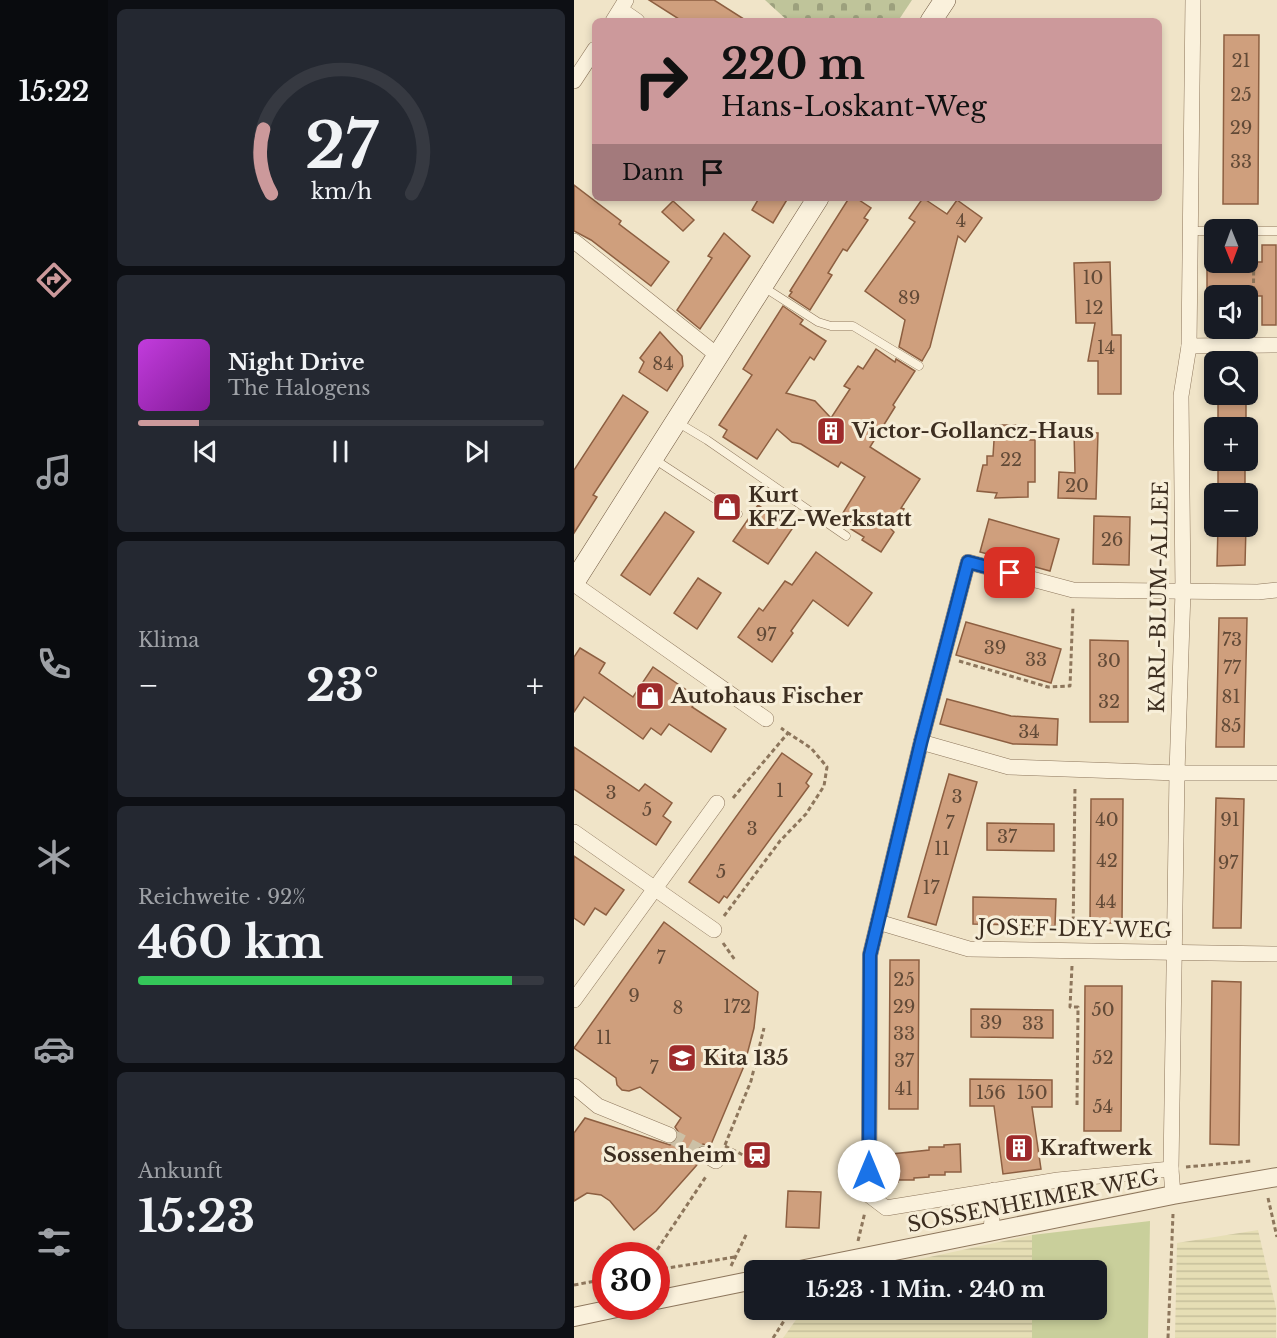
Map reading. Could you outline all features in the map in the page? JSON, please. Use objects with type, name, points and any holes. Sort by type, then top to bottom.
[{"type":"main road","points":[[933,18],[944,0]]},
{"type":"main road","points":[[574,583],[816,201]]},
{"type":"street","name":"KARL-BLUM-ALLEE","points":[[1173,1195],[1171,1168],[1177,772],[1183,591],[1181,396],[1189,346],[1193,0]]},
{"type":"street","points":[[574,81],[592,54]]},
{"type":"street","points":[[574,241],[717,355]]},
{"type":"street","points":[[1189,346],[1276,345]]},
{"type":"street","points":[[869,1195],[870,955],[921,742],[968,562],[1073,590],[1258,592],[1276,590]]},
{"type":"street","points":[[574,583],[766,719]]},
{"type":"street","points":[[921,742],[1009,767],[1276,773]]},
{"type":"street","points":[[574,1000],[717,803]]},
{"type":"street","points":[[574,832],[714,930]]},
{"type":"street","name":"JOSEF-DEY-WEG","points":[[878,922],[968,949],[1276,954]]},
{"type":"street","points":[[574,1086],[598,1106],[669,1135]]},
{"type":"street","name":"SOSSENHEIMER WEG","points":[[869,1195],[886,1208],[1058,1180],[1171,1168]]},
{"type":"street","name":"SOSSENHEIMER WEG","points":[[853,1260],[1173,1195],[1270,1178]]},
{"type":"street","points":[[991,1232],[994,1190]]},
{"type":"street","points":[[670,1297],[744,1282]]},
{"type":"street","points":[[574,1317],[592,1313]]},
{"type":"lane","points":[[1189,231],[1204,231]]},
{"type":"lane","points":[[1258,231],[1276,231]]},
{"type":"lane","points":[[762,286],[818,322],[831,326],[853,326],[919,366]]},
{"type":"lane","points":[[675,421],[707,440],[846,536]]},
{"type":"lane","points":[[652,458],[738,514]]},
{"type":"path","points":[[1252,273],[1253,346]]},
{"type":"path","points":[[943,657],[1048,687],[1070,686],[1073,590]]},
{"type":"path","points":[[735,960],[714,930],[780,841],[806,814],[824,786],[827,767],[811,748],[766,719]]},
{"type":"path","points":[[717,803],[734,798],[788,733]]},
{"type":"path","points":[[661,1242],[710,1157],[726,1145],[751,1081],[764,1028]]},
{"type":"path","points":[[726,1145],[767,1167]]},
{"type":"path","points":[[1171,1168],[1253,1161]]},
{"type":"path","points":[[1270,1178],[1276,1237]]},
{"type":"path","points":[[853,1260],[869,1195]]},
{"type":"path","points":[[1168,1338],[1173,1195]]},
{"type":"path","points":[[721,1286],[747,1233]]},
{"type":"path","points":[[670,1268],[735,1257]]},
{"type":"path","points":[[574,1285],[592,1282]]},
{"type":"path","points":[[773,1338],[785,1320]]},
{"type":"shaded area","points":[[1258,1230],[1276,1308],[1276,1338],[1175,1338],[1177,1243]]},
{"type":"shaded area","points":[[1032,1235],[1032,1260],[916,1260]]},
{"type":"shaded area","points":[[796,1320],[1032,1320],[1032,1338],[783,1338]]},
{"type":"green space","points":[[765,0],[912,0],[900,18],[785,18]]},
{"type":"green space","points":[[1150,1221],[1148,1338],[1032,1338],[1032,1320],[1107,1320],[1107,1260],[1032,1260],[1032,1235]]},
{"type":"building","points":[[649,0],[714,0],[742,18],[677,18]]},
{"type":"building","points":[[1224,35],[1259,35],[1258,204],[1223,204]]},
{"type":"building","points":[[574,185],[621,221],[619,224],[669,262],[651,286],[591,240],[574,231]]},
{"type":"building","points":[[673,201],[694,220],[683,231],[662,212]]},
{"type":"building","points":[[757,201],[786,201],[773,223],[752,210]]},
{"type":"building","points":[[847,201],[860,201],[871,208],[864,218],[868,220],[847,251],[843,249],[828,273],[832,275],[810,310],[789,296],[792,292],[790,291]]},
{"type":"building","points":[[921,201],[928,201],[947,214],[958,201],[982,218],[965,242],[958,236],[930,347],[922,361],[899,347],[905,320],[865,291],[915,222],[909,218]]},
{"type":"building","points":[[724,233],[750,256],[700,329],[677,310],[712,258],[708,256]]},
{"type":"building","points":[[1262,245],[1276,245],[1276,325],[1262,325],[1262,296],[1258,296],[1258,285],[1207,285],[1207,273],[1258,273],[1258,262],[1262,262]]},
{"type":"building","points":[[1110,262],[1112,335],[1121,335],[1121,394],[1098,394],[1098,361],[1088,361],[1095,323],[1076,323],[1074,263]]},
{"type":"building","name":"Victor-Gollancz-Haus","points":[[783,306],[803,320],[800,324],[826,341],[814,360],[810,357],[786,393],[815,401],[831,418],[850,389],[844,386],[858,366],[863,369],[876,349],[895,362],[896,359],[915,371],[870,447],[920,479],[901,508],[904,509],[891,529],[894,532],[881,552],[862,540],[864,537],[838,521],[865,477],[841,462],[838,467],[801,444],[792,442],[777,429],[757,459],[723,437],[727,430],[719,425],[752,375],[743,369]]},
{"type":"building","points":[[660,332],[682,356],[683,366],[667,391],[639,372],[644,362],[640,358]]},
{"type":"building","points":[[623,395],[648,412],[593,495],[597,497],[574,533],[574,470]]},
{"type":"building","points":[[1218,405],[1246,405],[1246,417],[1218,417]]},
{"type":"building","points":[[995,425],[1028,425],[1029,440],[1035,440],[1035,482],[1028,482],[1028,497],[995,498],[997,493],[977,491],[983,465],[987,465],[987,456],[993,456]]},
{"type":"building","points":[[1074,432],[1098,433],[1096,499],[1058,498],[1059,472],[1075,473]]},
{"type":"building","points":[[1218,471],[1245,471],[1245,483],[1218,483]]},
{"type":"building","points":[[758,505],[792,529],[768,564],[733,541]]},
{"type":"building","points":[[665,512],[694,532],[650,595],[621,575]]},
{"type":"building","points":[[1094,516],[1130,517],[1129,565],[1093,564]]},
{"type":"building","points":[[989,519],[1059,539],[1050,571],[980,552]]},
{"type":"building","points":[[1218,537],[1246,537],[1245,565],[1217,566]]},
{"type":"building","points":[[816,552],[872,593],[848,626],[813,600],[772,662],[738,637],[759,608],[763,611],[785,581],[792,585]]},
{"type":"building","points":[[698,578],[721,593],[697,629],[674,613]]},
{"type":"building","points":[[1219,618],[1247,618],[1244,747],[1216,747]]},
{"type":"building","points":[[966,622],[1061,649],[1051,683],[956,655]]},
{"type":"building","points":[[1090,640],[1128,641],[1128,722],[1090,722]]},
{"type":"building","points":[[580,648],[605,663],[599,673],[633,697],[653,667],[698,698],[692,707],[726,729],[711,752],[669,724],[661,735],[651,728],[643,739],[584,697],[574,712],[574,657]]},
{"type":"building","points":[[947,699],[1011,716],[1058,719],[1057,745],[1013,744],[940,724]]},
{"type":"building","points":[[574,747],[639,791],[645,784],[672,803],[663,816],[671,822],[656,845],[574,789]]},
{"type":"building","points":[[782,753],[812,774],[806,783],[809,786],[727,898],[724,896],[719,903],[689,882]]},
{"type":"building","points":[[949,774],[977,782],[936,925],[908,917]]},
{"type":"building","points":[[1216,798],[1244,799],[1241,928],[1213,928]]},
{"type":"building","points":[[1091,799],[1123,799],[1122,923],[1090,923]]},
{"type":"building","points":[[987,823],[1054,824],[1054,851],[987,850]]},
{"type":"building","points":[[574,856],[624,890],[606,915],[595,908],[584,925],[574,918]]},
{"type":"building","points":[[973,897],[1056,899],[1055,926],[973,924]]},
{"type":"building","points":[[664,922],[758,992],[754,1028],[744,1066],[710,1146],[703,1144],[696,1149],[694,1155],[699,1162],[696,1166],[656,1211],[634,1230],[610,1201],[601,1195],[587,1193],[574,1201],[574,1133],[585,1118],[670,1145],[678,1139],[679,1133],[675,1127],[681,1118],[640,1087],[629,1091],[622,1090],[617,1085],[616,1078],[574,1048]]},
{"type":"building","points":[[890,960],[919,960],[918,1109],[889,1109]]},
{"type":"building","points":[[1212,981],[1241,982],[1239,1145],[1210,1144]]},
{"type":"building","points":[[1085,986],[1122,986],[1121,1131],[1084,1131]]},
{"type":"building","points":[[971,1009],[1053,1010],[1053,1038],[971,1037]]},
{"type":"building","points":[[970,1079],[1052,1080],[1052,1107],[1032,1107],[1041,1169],[1003,1174],[994,1106],[970,1106]]},
{"type":"building","points":[[960,1144],[961,1172],[945,1172],[945,1175],[929,1175],[929,1177],[914,1178],[914,1180],[883,1183],[882,1155]]},
{"type":"building","points":[[788,1191],[821,1192],[819,1228],[786,1227]]},
{"type":"tunnel","points":[[669,1135],[704,1154]]},
{"type":"place","name":"Victor-Gollancz-Haus","points":[[831,431]]},
{"type":"place","name":"Kurt KFZ-Werkstatt","points":[[727,507]]},
{"type":"place","name":"Autohaus Fischer","points":[[650,696]]},
{"type":"place","name":"Kita 135","points":[[682,1058]]},
{"type":"place","name":"Kraftwerk","points":[[1019,1148]]},
{"type":"place","name":"Sossenheim","points":[[757,1155]]},
{"type":"route","points":[[869,1171],[870,955],[921,742],[968,562],[1010,573]]}]
